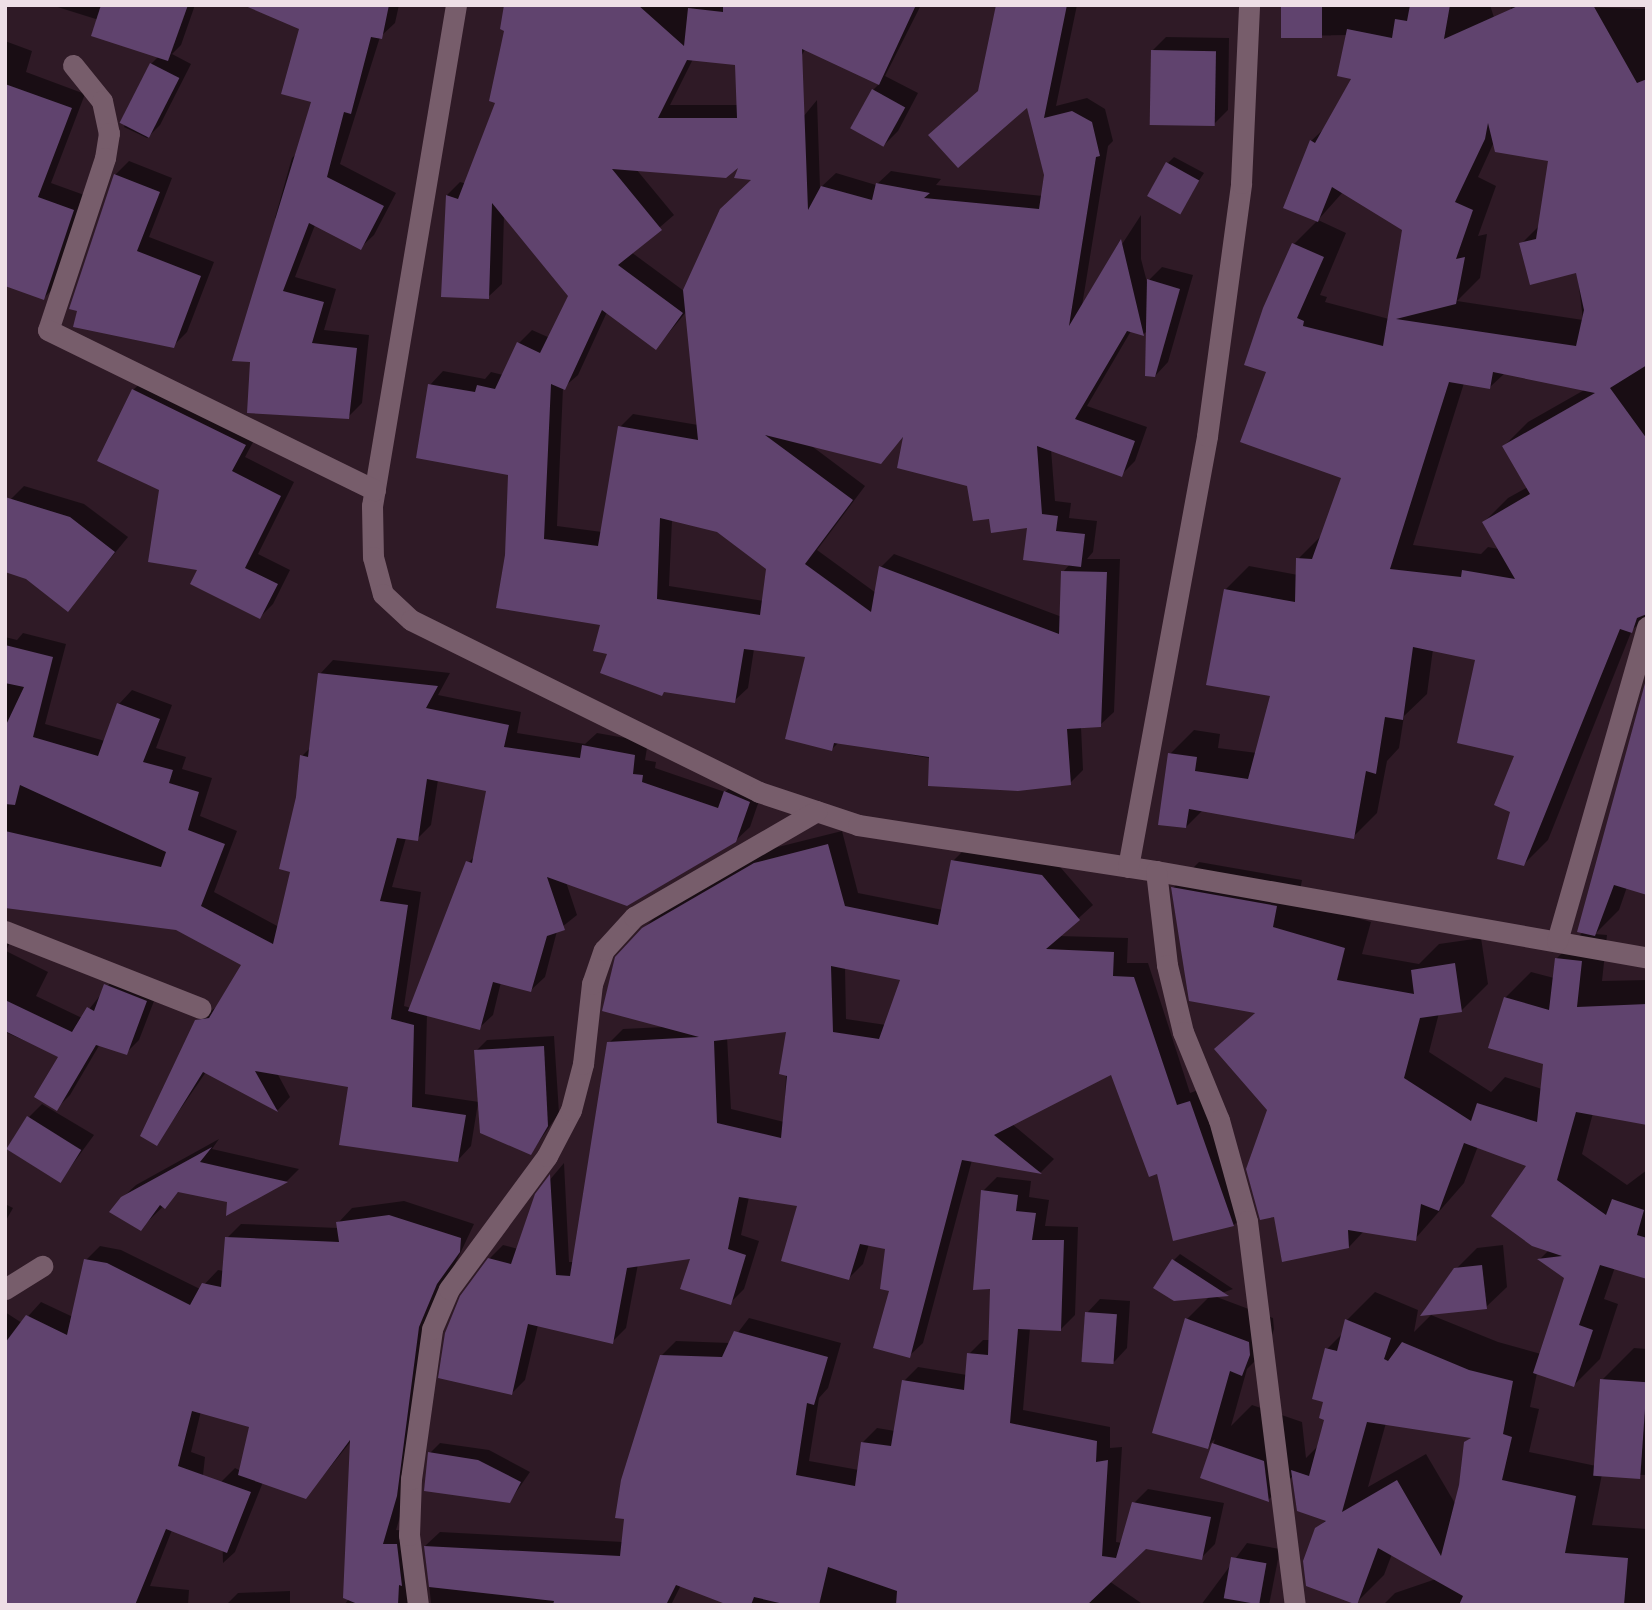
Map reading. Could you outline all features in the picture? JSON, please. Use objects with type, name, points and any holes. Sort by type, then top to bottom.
[{"type":"street","points":[[456,5],[374,490],[376,569],[383,594],[411,620],[759,792],[858,825],[1156,871],[1647,958]]},
{"type":"street","points":[[1128,867],[1207,436],[1241,183],[1249,5]]},
{"type":"street","points":[[73,65],[102,101],[109,133],[106,158],[48,330],[374,490]]},
{"type":"street","points":[[1557,940],[1647,627]]},
{"type":"street","points":[[418,1605],[409,1535],[411,1479],[432,1329],[449,1289],[547,1156],[571,1110],[583,1064],[592,984],[604,950],[634,918],[817,811]]},
{"type":"street","points":[[1156,871],[1167,965],[1183,1032],[1219,1120],[1247,1221],[1296,1605]]},
{"type":"street","points":[[5,932],[200,1008]]},
{"type":"street","points":[[5,1289],[42,1266]]},
{"type":"building","points":[[101,5],[188,5],[168,61],[91,36]]},
{"type":"building","points":[[243,5],[389,5],[382,39],[371,37],[351,114],[344,112],[327,177],[384,206],[361,250],[309,223],[283,291],[324,302],[312,343],[357,348],[349,419],[247,413],[250,362],[232,361],[311,102],[281,94],[299,29]]},
{"type":"building","points":[[504,5],[638,5],[684,46],[688,8],[723,12],[723,5],[916,5],[879,85],[802,49],[808,210],[821,186],[872,200],[876,183],[930,193],[924,198],[1039,209],[1044,175],[1027,108],[958,168],[928,135],[978,91],[996,5],[1067,5],[1044,118],[1072,111],[1092,122],[1100,156],[1096,157],[1069,326],[1121,239],[1144,336],[1127,331],[1075,419],[1135,441],[1122,477],[1037,446],[1042,514],[1058,516],[1056,531],[1085,534],[1081,567],[1023,560],[1027,528],[991,533],[989,519],[973,521],[967,486],[897,468],[903,437],[881,464],[765,435],[853,500],[805,564],[871,612],[879,566],[1059,634],[1061,571],[1107,572],[1101,727],[1067,729],[1071,785],[1018,791],[928,786],[929,757],[834,743],[832,751],[785,739],[805,657],[744,649],[735,703],[664,692],[662,696],[600,673],[607,654],[593,651],[600,625],[496,608],[505,555],[508,475],[416,458],[428,384],[475,392],[477,385],[495,389],[517,342],[540,353],[568,296],[492,203],[489,299],[441,297],[446,195],[458,199],[495,103],[489,101],[504,31],[500,29]],"holes":[[[687,60],[735,65],[737,118],[658,118]],[[738,168],[734,178],[751,180],[720,209],[683,290],[698,440],[618,426],[598,546],[544,539],[551,384],[565,390],[602,310],[656,350],[683,313],[618,265],[662,230],[612,169],[726,178]],[[660,518],[717,532],[766,569],[760,615],[657,599]]]},
{"type":"building","points":[[1281,5],[1322,5],[1322,38],[1281,38]]},
{"type":"building","points":[[1410,5],[1450,5],[1444,39],[1520,5],[1593,5],[1637,83],[1647,79],[1647,365],[1610,388],[1647,439],[1647,614],[1637,618],[1632,633],[1620,629],[1524,866],[1497,859],[1510,812],[1494,805],[1514,756],[1457,743],[1475,660],[1413,647],[1403,720],[1385,717],[1376,774],[1366,771],[1354,839],[1189,809],[1186,828],[1158,825],[1168,753],[1197,757],[1195,771],[1248,779],[1270,696],[1206,685],[1224,589],[1295,602],[1296,558],[1312,559],[1341,478],[1240,442],[1266,372],[1244,365],[1263,308],[1292,243],[1324,257],[1297,318],[1304,321],[1303,326],[1383,346],[1402,230],[1332,187],[1318,222],[1283,208],[1310,140],[1315,143],[1351,79],[1337,76],[1347,29],[1392,38],[1395,19],[1407,21]],"holes":[[[1488,123],[1495,152],[1548,161],[1536,239],[1519,243],[1530,285],[1576,273],[1584,310],[1576,346],[1396,319],[1456,304],[1465,257],[1456,259],[1473,210],[1455,202],[1485,139]],[[1493,372],[1595,393],[1502,446],[1530,494],[1482,522],[1515,579],[1462,570],[1461,577],[1390,569],[1449,382],[1490,389]]]},
{"type":"building","points":[[1151,50],[1216,51],[1215,126],[1150,125]]},
{"type":"building","points":[[150,63],[179,78],[149,138],[120,123]]},
{"type":"building","points":[[5,84],[72,108],[38,197],[74,210],[44,300],[5,286]]},
{"type":"building","points":[[872,89],[905,107],[883,147],[850,128]]},
{"type":"building","points":[[1166,162],[1199,180],[1180,215],[1147,196]]},
{"type":"building","points":[[114,174],[160,192],[137,251],[201,276],[174,348],[73,327],[77,311],[69,309]]},
{"type":"building","points":[[1147,279],[1180,289],[1155,377],[1145,376]]},
{"type":"building","points":[[132,389],[246,445],[232,471],[281,496],[245,568],[278,584],[260,619],[190,584],[197,570],[148,562],[159,490],[97,461]]},
{"type":"building","points":[[5,497],[70,517],[115,552],[68,612],[26,579],[5,572]]},
{"type":"building","points":[[5,645],[53,657],[33,737],[98,756],[117,703],[160,719],[143,762],[173,770],[169,783],[199,792],[188,830],[225,844],[201,906],[273,944],[290,872],[279,869],[296,797],[300,755],[308,757],[318,673],[438,686],[426,708],[509,725],[504,747],[580,758],[582,745],[635,755],[633,774],[643,775],[642,782],[718,808],[724,791],[750,802],[736,842],[627,906],[547,877],[565,930],[547,936],[531,992],[493,982],[480,1030],[408,1011],[466,861],[472,863],[486,791],[427,779],[418,841],[397,838],[380,901],[408,905],[391,1019],[414,1025],[412,1107],[466,1115],[458,1162],[339,1145],[348,1087],[255,1071],[278,1112],[203,1072],[157,1146],[140,1136],[195,1020],[209,1018],[241,965],[176,930],[5,908],[5,831],[161,867],[166,852],[20,785],[15,805],[5,804],[5,727],[24,687],[5,683]]},
{"type":"building","points":[[1647,676],[1647,895],[1614,885],[1595,936],[1577,932]]},
{"type":"building","points":[[828,844],[845,906],[938,925],[951,860],[1042,875],[1080,920],[1046,949],[1114,952],[1113,976],[1134,977],[1177,1105],[1190,1101],[1234,1226],[1173,1241],[1157,1174],[1149,1177],[1111,1075],[994,1135],[1042,1174],[962,1160],[910,1358],[873,1348],[889,1291],[880,1289],[885,1249],[860,1244],[849,1280],[781,1261],[797,1206],[739,1197],[728,1249],[746,1255],[731,1305],[680,1289],[690,1259],[627,1268],[613,1344],[528,1324],[512,1395],[438,1378],[445,1333],[460,1296],[488,1258],[511,1264],[535,1194],[550,1174],[556,1275],[570,1276],[607,1042],[699,1037],[602,1011],[615,957],[642,928],[754,863]],"holes":[[[831,966],[900,980],[879,1039],[833,1032]],[[786,1032],[779,1074],[787,1076],[781,1138],[717,1123],[714,1041]]]},
{"type":"building","points":[[1171,887],[1277,906],[1273,927],[1345,948],[1337,980],[1414,994],[1411,970],[1455,963],[1462,1012],[1420,1018],[1404,1078],[1471,1121],[1477,1103],[1537,1122],[1543,1064],[1488,1048],[1504,997],[1549,1010],[1555,958],[1582,961],[1577,1007],[1647,1004],[1647,1125],[1576,1112],[1557,1180],[1606,1215],[1612,1199],[1644,1210],[1637,1235],[1647,1238],[1647,1279],[1600,1265],[1579,1325],[1593,1330],[1574,1387],[1533,1373],[1564,1278],[1537,1259],[1562,1256],[1532,1246],[1491,1216],[1526,1166],[1464,1143],[1439,1211],[1421,1204],[1416,1241],[1348,1230],[1349,1248],[1282,1262],[1274,1217],[1260,1220],[1246,1169],[1267,1110],[1214,1049],[1255,1013],[1189,1001]]},
{"type":"building","points":[[104,984],[147,1001],[127,1055],[96,1045],[57,1111],[34,1097],[58,1057],[5,1031],[5,1000],[72,1032],[87,1007],[94,1011]]},
{"type":"building","points":[[544,1046],[548,1126],[531,1155],[480,1133],[474,1050]]},
{"type":"building","points":[[27,1116],[81,1150],[61,1183],[6,1149]]},
{"type":"building","points":[[212,1147],[200,1162],[288,1182],[226,1216],[227,1202],[178,1192],[165,1209],[160,1205],[141,1231],[109,1212],[121,1197]]},
{"type":"building","points":[[981,1190],[1018,1195],[1016,1211],[1036,1213],[1032,1240],[1064,1240],[1061,1331],[1018,1329],[1010,1423],[1097,1441],[1096,1462],[1108,1460],[1102,1556],[1116,1558],[1132,1502],[1211,1517],[1202,1560],[1146,1549],[1087,1605],[896,1605],[897,1591],[828,1567],[819,1605],[788,1605],[754,1597],[751,1605],[728,1605],[676,1585],[666,1605],[553,1605],[554,1601],[429,1587],[424,1546],[620,1556],[624,1519],[615,1518],[621,1480],[660,1355],[722,1357],[734,1331],[828,1357],[814,1405],[807,1403],[796,1475],[855,1486],[861,1442],[891,1446],[902,1380],[964,1390],[967,1353],[988,1355],[990,1289],[973,1290]]},
{"type":"building","points":[[389,1215],[461,1238],[460,1252],[437,1284],[419,1327],[397,1496],[383,1544],[397,1544],[402,1586],[399,1585],[398,1605],[360,1605],[343,1598],[350,1440],[306,1499],[238,1475],[249,1427],[192,1411],[178,1466],[251,1492],[227,1553],[166,1529],[135,1605],[5,1605],[5,1343],[26,1315],[67,1335],[84,1259],[107,1263],[190,1305],[202,1283],[221,1287],[225,1237],[339,1242],[336,1222]]},
{"type":"building","points":[[1172,1259],[1229,1296],[1174,1301],[1153,1288]]},
{"type":"building","points":[[1482,1265],[1487,1309],[1420,1316],[1454,1268]]},
{"type":"building","points":[[1085,1312],[1117,1314],[1113,1364],[1082,1362]]},
{"type":"building","points":[[1185,1318],[1249,1342],[1250,1355],[1242,1376],[1230,1371],[1208,1449],[1152,1433]]},
{"type":"building","points":[[1345,1319],[1391,1338],[1384,1359],[1388,1361],[1402,1342],[1469,1370],[1513,1381],[1503,1434],[1512,1437],[1502,1480],[1576,1496],[1565,1553],[1628,1558],[1624,1605],[1459,1605],[1463,1596],[1378,1548],[1357,1605],[1306,1586],[1303,1561],[1315,1528],[1326,1521],[1297,1511],[1291,1470],[1309,1476],[1324,1420],[1319,1418],[1323,1402],[1312,1399],[1325,1348],[1337,1351]],"holes":[[[1367,1422],[1471,1438],[1464,1442],[1459,1485],[1441,1556],[1397,1480],[1342,1512]]]},
{"type":"building","points":[[1600,1379],[1647,1382],[1640,1479],[1593,1476]]},
{"type":"building","points":[[1212,1443],[1264,1461],[1269,1502],[1200,1478]]},
{"type":"building","points":[[428,1452],[478,1460],[521,1482],[510,1503],[424,1491]]},
{"type":"building","points":[[1231,1557],[1266,1563],[1259,1605],[1224,1598]]}]
